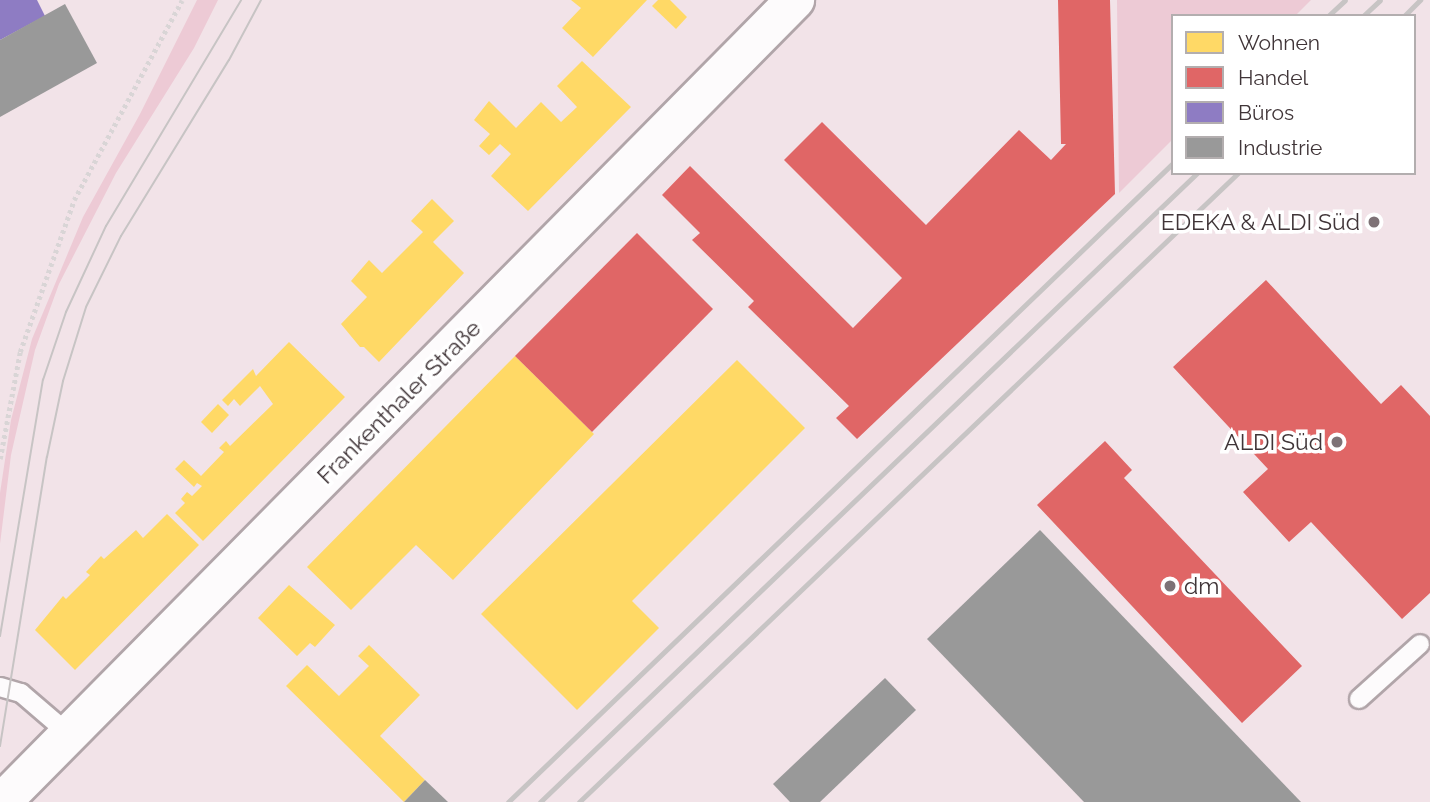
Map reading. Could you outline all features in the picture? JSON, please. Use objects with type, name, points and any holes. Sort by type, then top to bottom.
[{"type":"street","name":"Frankenthaler Straße","points":[[2,802],[795,0]]},
{"type":"lane","points":[[1359,699],[1420,644]]},
{"type":"lane","points":[[0,687],[21,693],[71,735]]},
{"type":"path","points":[[0,459],[20,352],[74,200],[182,0]]},
{"type":"shaded area","points":[[197,0],[218,0],[194,48],[116,173],[59,284],[35,350],[11,455],[0,544],[0,493],[11,420],[32,339],[83,217],[140,114]]},
{"type":"shaded area","points":[[1117,0],[1311,0],[1297,14],[1171,14],[1171,141],[1119,193]]},
{"type":"building: Wohnen","points":[[571,0],[647,0],[593,57],[562,28],[581,8]]},
{"type":"building: Wohnen","points":[[658,0],[670,0],[687,17],[676,29],[652,6]]},
{"type":"building: Wohnen","points":[[582,61],[631,107],[528,211],[491,176],[511,154],[500,144],[489,155],[479,146],[490,134],[474,120],[489,101],[516,128],[541,102],[561,122],[577,107],[557,86]]},
{"type":"building: Wohnen","points":[[432,199],[454,221],[433,242],[464,273],[379,362],[364,347],[360,347],[341,324],[367,297],[351,281],[369,260],[382,273],[423,232],[411,221]]},
{"type":"building: Wohnen","points":[[289,342],[345,397],[203,541],[175,513],[185,503],[181,499],[187,492],[192,496],[202,486],[197,483],[194,487],[175,469],[184,460],[201,476],[224,452],[219,448],[226,441],[230,446],[273,404],[260,386],[240,406],[234,399],[228,406],[222,400],[253,369],[256,376]]},
{"type":"building: Wohnen","points":[[515,356],[594,434],[453,580],[416,545],[351,610],[307,567]]},
{"type":"building: Wohnen","points":[[737,360],[805,428],[632,601],[659,628],[577,710],[481,614]]},
{"type":"building: Wohnen","points":[[218,404],[229,415],[212,433],[201,422]]},
{"type":"building: Wohnen","points":[[167,514],[199,545],[75,670],[35,630],[63,596],[66,599],[90,575],[86,572],[101,556],[104,559],[136,530],[143,538]]},
{"type":"building: Wohnen","points":[[289,585],[335,625],[315,647],[310,643],[297,656],[258,618]]},
{"type":"building: Wohnen","points":[[369,645],[420,695],[380,736],[425,780],[404,802],[286,686],[307,665],[339,696],[369,666],[358,656]]},
{"type":"building: Handel","points":[[1058,0],[1110,0],[1115,194],[857,439],[836,418],[849,406],[748,307],[754,301],[692,240],[700,233],[662,195],[690,166],[853,328],[902,278],[784,160],[822,122],[926,225],[1019,130],[1051,160],[1066,144],[1061,144]]},
{"type":"building: Handel","points":[[637,233],[713,309],[592,432],[515,356]]},
{"type":"building: Handel","name":"ALDI Süd","points":[[1266,280],[1381,404],[1401,385],[1430,416],[1430,593],[1402,619],[1311,522],[1289,542],[1243,492],[1268,469],[1173,367]]},
{"type":"building: Handel","name":"dm","points":[[1105,441],[1132,470],[1124,478],[1302,666],[1242,723],[1037,505]]},
{"type":"building: Büros","points":[[0,0],[37,0],[45,16],[0,40]]},
{"type":"building: Industrie","points":[[65,4],[97,63],[0,117],[0,40]]},
{"type":"building: Industrie","points":[[1040,530],[1301,802],[1084,802],[927,639]]},
{"type":"building: Industrie","points":[[885,678],[916,710],[820,802],[790,802],[773,784]]},
{"type":"building: Industrie","points":[[425,780],[448,802],[404,802]]},
{"type":"tram line","points":[[0,636],[43,380],[66,312],[106,226],[241,0]]},
{"type":"tram line","points":[[0,746],[47,457],[63,381],[86,307],[121,236],[229,60],[261,0]]},
{"type":"railway","points":[[1330,14],[1345,0]]},
{"type":"railway","points":[[1365,14],[1380,0]]},
{"type":"railway","points":[[1406,14],[1420,0]]},
{"type":"railway","points":[[508,802],[1171,165]]},
{"type":"railway","points":[[540,802],[1195,175]]},
{"type":"railway","points":[[579,802],[1236,175]]},
{"type":"place","name":"EDEKA & ALDI Süd","points":[[1374,222]]},
{"type":"place","name":"ALDI Süd","points":[[1337,442]]},
{"type":"place","name":"dm","points":[[1170,586]]}]
